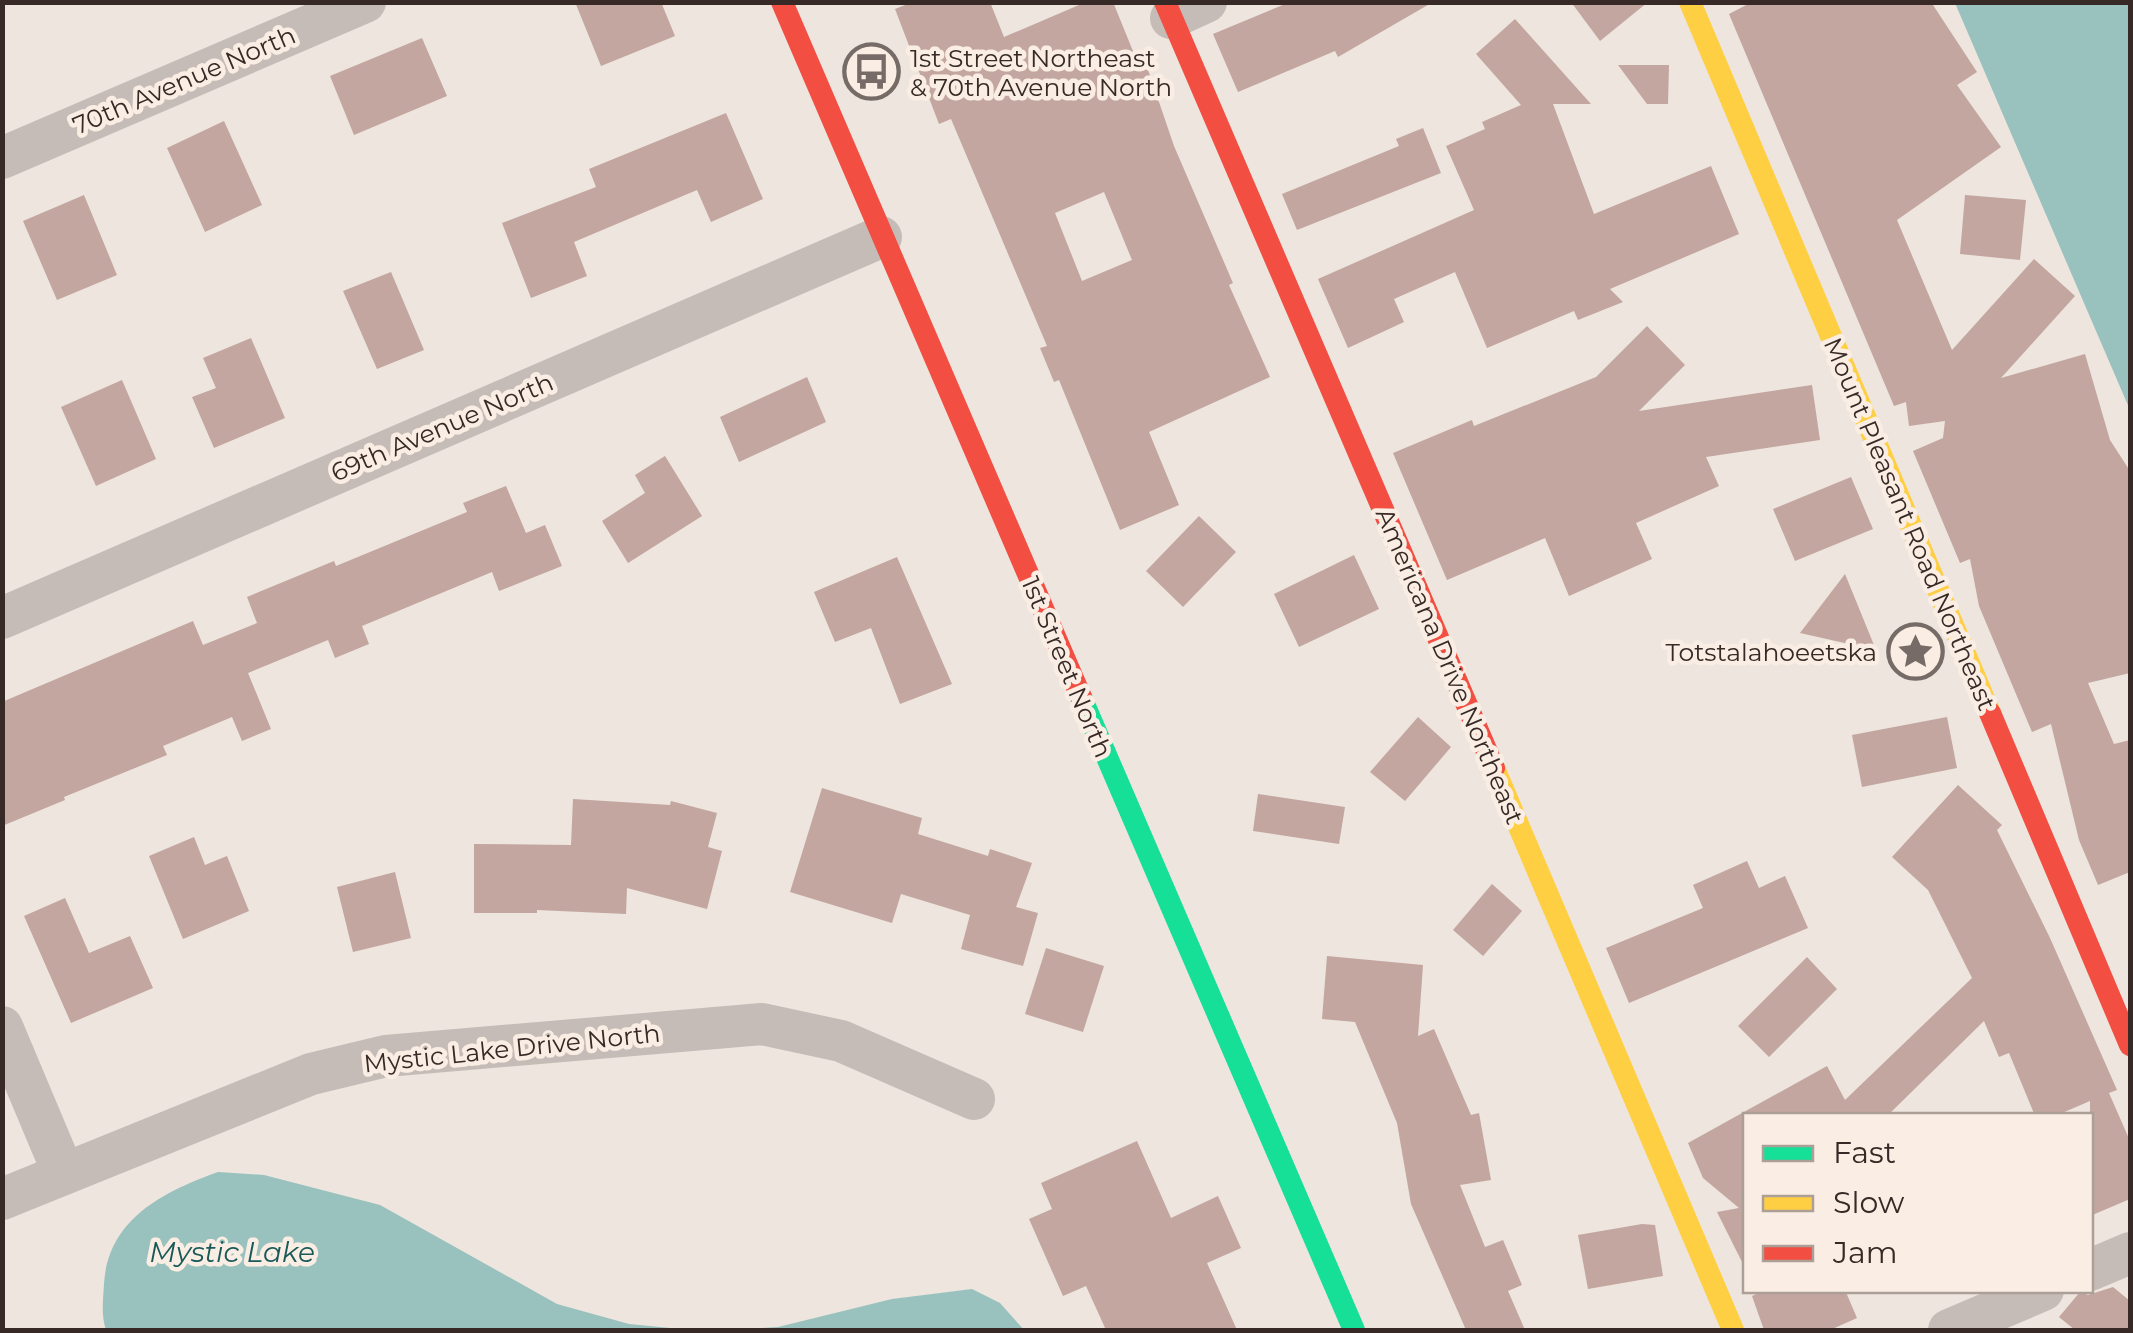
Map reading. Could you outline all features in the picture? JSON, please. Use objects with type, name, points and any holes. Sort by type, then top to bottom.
[{"type":"street","name":"70th Avenue North","points":[[2,158],[365,2]]},
{"type":"street","name":"1st Street North","points":[[782,2],[1354,1330]]},
{"type":"street","name":"Mount Pleasant Road Northeast","points":[[1690,2],[2130,1046]]},
{"type":"street","name":"Americana Drive Northeast","points":[[1181,8],[1732,1330]]},
{"type":"street","name":"69th Avenue North","points":[[2,618],[881,237]]},
{"type":"street","name":"Mystic Lake Drive North","points":[[2,1199],[312,1074],[386,1056],[762,1024],[841,1041],[974,1099]]},
{"type":"street","points":[[2,1027],[62,1172]]},
{"type":"street","points":[[2093,1269],[2130,1253]]},
{"type":"street","points":[[1949,1330],[2036,1293]]},
{"type":"water","points":[[1955,3],[2130,3],[2130,410]]},
{"type":"water","name":"Mystic Lake","points":[[218,1172],[264,1175],[380,1205],[557,1304],[629,1324],[691,1330],[106,1330],[103,1302],[108,1261],[127,1225],[159,1199]]},
{"type":"water","points":[[972,1289],[1000,1303],[1024,1330],[735,1330],[778,1327],[892,1299]]},
{"type":"building","points":[[575,2],[661,2],[675,36],[601,66]]},
{"type":"building","points":[[913,2],[990,2],[1004,37],[1086,2],[1113,2],[1137,61],[1144,58],[1174,146],[1270,377],[1149,432],[1179,505],[1120,530],[1059,380],[1054,382],[1040,348],[1047,346],[951,119],[939,124],[895,9]],"holes":[[[1104,192],[1132,260],[1082,281],[1055,213]]]},
{"type":"building","points":[[1290,2],[1433,2],[1338,57],[1335,51],[1238,92],[1213,34]]},
{"type":"building","points":[[1571,2],[1648,2],[1600,41]]},
{"type":"building","points":[[1752,2],[1931,2],[1977,72],[1957,85],[2001,147],[1897,220],[1952,350],[2034,259],[2075,296],[2001,378],[2085,354],[2110,440],[2130,471],[2130,673],[2088,683],[2114,744],[2130,740],[2130,872],[2098,885],[2079,840],[2051,724],[2032,732],[1979,606],[1970,559],[1960,563],[1913,451],[1943,438],[1945,421],[1909,426],[1906,402],[1894,406],[1729,14]]},
{"type":"building","points":[[1515,19],[1591,104],[1553,104],[1594,214],[1711,166],[1739,234],[1610,289],[1623,302],[1578,320],[1574,311],[1487,348],[1455,272],[1394,299],[1404,322],[1348,348],[1318,279],[1474,210],[1446,146],[1485,129],[1482,122],[1521,105],[1476,54]]},
{"type":"building","points":[[422,38],[447,96],[354,135],[330,76]]},
{"type":"building","points":[[1618,65],[1669,65],[1668,104],[1647,104]]},
{"type":"building","points":[[726,113],[763,199],[711,222],[697,190],[574,242],[587,276],[531,298],[502,223],[596,187],[589,169]]},
{"type":"building","points":[[224,121],[262,205],[205,232],[167,148]]},
{"type":"building","points":[[1423,128],[1441,173],[1297,230],[1282,194],[1399,146],[1396,139]]},
{"type":"building","points":[[84,195],[117,275],[57,300],[23,221]]},
{"type":"building","points":[[1965,195],[2026,200],[2020,260],[1960,254]]},
{"type":"building","points":[[391,272],[424,350],[377,369],[343,291]]},
{"type":"building","points":[[1647,326],[1685,365],[1639,411],[1812,385],[1820,440],[1706,457],[1719,486],[1636,523],[1652,559],[1569,596],[1545,538],[1447,580],[1393,453],[1472,420],[1474,426],[1596,377]]},
{"type":"building","points":[[251,338],[285,418],[214,448],[192,397],[216,388],[203,358]]},
{"type":"building","points":[[807,377],[826,422],[739,462],[720,417]]},
{"type":"building","points":[[122,380],[156,459],[96,486],[61,407]]},
{"type":"building","points":[[665,456],[702,516],[628,563],[602,521],[645,493],[635,475]]},
{"type":"building","points":[[1851,477],[1873,529],[1795,561],[1773,509]]},
{"type":"building","points":[[506,486],[526,533],[545,525],[562,566],[499,591],[492,572],[362,626],[369,644],[335,658],[328,640],[248,673],[271,729],[242,741],[232,717],[163,746],[167,755],[2,826],[2,702],[193,621],[203,645],[257,623],[247,597],[334,561],[336,566],[467,512],[463,503]]},
{"type":"building","points":[[1199,516],[1236,552],[1183,607],[1146,571]]},
{"type":"building","points":[[1354,555],[1379,609],[1299,647],[1274,594]]},
{"type":"building","points":[[897,557],[952,684],[900,704],[871,628],[835,642],[814,592]]},
{"type":"building","points":[[1845,574],[1876,650],[1800,633]]},
{"type":"building","points":[[1418,717],[1451,747],[1405,801],[1370,772]]},
{"type":"building","points":[[1947,717],[1957,768],[1862,787],[1852,735]]},
{"type":"building","points":[[1958,785],[2002,825],[1997,830],[2117,1090],[2109,1093],[2130,1141],[2130,1199],[2093,1215],[2090,1101],[2062,1113],[2034,1113],[2009,1053],[1999,1057],[1984,1021],[1890,1113],[1743,1113],[1743,1264],[1717,1212],[1739,1208],[1703,1178],[1688,1143],[1827,1066],[1845,1100],[1972,978],[1928,890],[1892,857]]},
{"type":"building","points":[[822,788],[922,818],[918,834],[988,856],[990,849],[1032,863],[1016,907],[1038,913],[1023,966],[961,949],[970,915],[901,894],[892,923],[790,892]]},
{"type":"building","points":[[1258,794],[1345,807],[1339,844],[1253,831]]},
{"type":"building","points":[[573,799],[670,805],[671,801],[717,813],[708,847],[722,851],[707,909],[627,888],[626,914],[537,910],[474,913],[474,844],[571,845]]},
{"type":"building","points":[[194,837],[205,865],[227,856],[249,911],[183,939],[149,856]]},
{"type":"building","points":[[1747,861],[1759,888],[1785,876],[1808,928],[1629,1003],[1606,948],[1703,908],[1693,885]]},
{"type":"building","points":[[395,872],[411,938],[353,952],[337,887]]},
{"type":"building","points":[[1492,884],[1522,911],[1483,956],[1453,930]]},
{"type":"building","points":[[65,898],[89,953],[130,936],[153,988],[71,1023],[24,916]]},
{"type":"building","points":[[1046,948],[1104,966],[1083,1032],[1025,1014]]},
{"type":"building","points":[[1327,956],[1423,965],[1418,1036],[1434,1029],[1471,1115],[1479,1113],[1491,1180],[1460,1185],[1485,1247],[1503,1240],[1522,1285],[1508,1291],[1525,1330],[1466,1330],[1411,1204],[1397,1123],[1355,1022],[1322,1019]]},
{"type":"building","points":[[1807,957],[1837,989],[1769,1057],[1738,1026]]},
{"type":"building","points":[[1137,1141],[1171,1218],[1218,1196],[1241,1248],[1207,1263],[1237,1330],[1106,1330],[1086,1286],[1063,1296],[1029,1219],[1052,1209],[1041,1183]]},
{"type":"building","points":[[1655,1225],[1663,1276],[1588,1289],[1578,1235]]},
{"type":"building","points":[[2113,1287],[2130,1301],[2130,1330],[2075,1330],[2059,1317],[2079,1293],[2088,1295]]},
{"type":"building","points":[[1846,1293],[1857,1318],[1830,1330],[1764,1330],[1752,1296]]},
{"type":"traffic: fast","points":[[1081,697],[1354,1330]]},
{"type":"traffic: slow","points":[[1690,2],[1990,713]]},
{"type":"traffic: slow","points":[[1494,768],[1733,1330]]},
{"type":"traffic: jam","points":[[782,2],[1081,697]]},
{"type":"traffic: jam","points":[[1165,2],[1494,768]]},
{"type":"traffic: jam","points":[[1990,713],[2130,1045]]},
{"type":"place","name":"1st Street Northeast & 70th Avenue North","points":[[871,72]]},
{"type":"place","name":"Totstalahoeetska","points":[[1916,652]]}]
